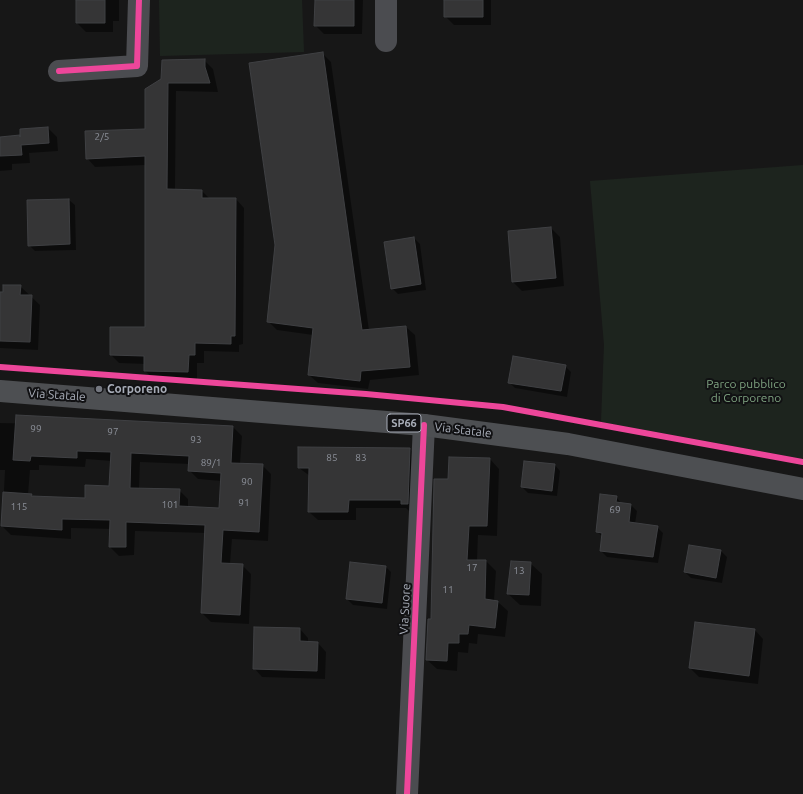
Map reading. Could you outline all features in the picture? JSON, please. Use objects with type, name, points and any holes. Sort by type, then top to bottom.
[{"type":"main road","name":"Via Statale","points":[[0,391],[424,425],[568,444],[803,489]]},
{"type":"street","points":[[59,71],[137,66],[139,0]]},
{"type":"street","points":[[386,0],[386,41]]},
{"type":"street","name":"Via Suore","points":[[407,794],[424,425]]},
{"type":"green space","points":[[159,0],[302,0],[304,52],[160,56]]},
{"type":"green space","name":"Parco pubblico di Corporeno","points":[[803,165],[803,459],[601,422],[604,345],[590,181]]},
{"type":"building","points":[[76,0],[105,0],[105,23],[76,23]]},
{"type":"building","points":[[315,0],[354,0],[354,26],[314,26]]},
{"type":"building","points":[[444,0],[483,0],[483,17],[444,17]]},
{"type":"building","points":[[323,52],[362,330],[406,326],[410,367],[361,371],[360,381],[308,375],[313,328],[267,322],[275,245],[249,63]]},
{"type":"building","points":[[205,59],[205,67],[210,83],[168,83],[167,189],[202,190],[202,198],[236,198],[235,336],[231,336],[231,344],[195,343],[195,355],[189,355],[188,372],[144,371],[144,356],[110,355],[110,327],[145,327],[145,156],[86,159],[85,131],[145,129],[145,89],[161,79],[162,60]]},
{"type":"building","points":[[48,127],[49,143],[21,145],[22,155],[0,156],[0,137],[20,135],[20,129]]},
{"type":"building","points":[[69,199],[70,244],[28,246],[27,200]]},
{"type":"building","points":[[551,227],[556,278],[512,282],[508,231]]},
{"type":"building","points":[[414,237],[421,284],[391,289],[384,242]]},
{"type":"building","points":[[3,285],[21,285],[20,295],[32,295],[30,342],[0,341],[0,292],[3,292]]},
{"type":"building","points":[[513,356],[566,365],[561,391],[508,383]]},
{"type":"building","points":[[16,415],[233,426],[231,463],[263,464],[259,532],[223,530],[221,563],[243,564],[240,615],[201,613],[205,525],[126,522],[126,547],[109,547],[110,520],[62,519],[62,530],[1,526],[3,492],[32,494],[31,496],[85,498],[85,485],[109,486],[111,452],[77,451],[77,458],[31,456],[30,461],[13,460]],"holes":[[[131,453],[189,456],[188,471],[221,473],[219,508],[179,506],[180,489],[130,488]]]},
{"type":"building","points":[[298,447],[410,448],[408,504],[401,504],[401,500],[349,500],[348,512],[308,512],[309,468],[298,468]]},
{"type":"building","points":[[449,457],[490,458],[487,526],[469,526],[467,560],[486,560],[485,599],[498,601],[495,628],[469,625],[468,634],[459,634],[459,643],[448,643],[447,661],[426,660],[428,619],[431,619],[434,479],[448,479]]},
{"type":"building","points":[[524,461],[555,464],[552,491],[521,487]]},
{"type":"building","points":[[600,494],[617,496],[616,502],[631,504],[629,522],[658,526],[653,557],[600,551],[602,533],[596,532]]},
{"type":"building","points":[[689,545],[721,550],[716,578],[684,572]]},
{"type":"building","points":[[511,561],[531,562],[529,595],[507,594]]},
{"type":"building","points":[[350,562],[386,566],[382,603],[346,599]]},
{"type":"building","points":[[695,622],[755,629],[749,676],[689,668]]},
{"type":"building","points":[[254,627],[300,628],[300,641],[318,642],[317,671],[253,669]]},
{"type":"cycle path","points":[[59,71],[137,66],[139,0]]},
{"type":"cycle path","points":[[0,367],[366,394],[503,407],[803,462]]},
{"type":"cycle path","points":[[407,794],[424,425]]},
{"type":"place","name":"Corporeno","points":[[99,389]]}]
